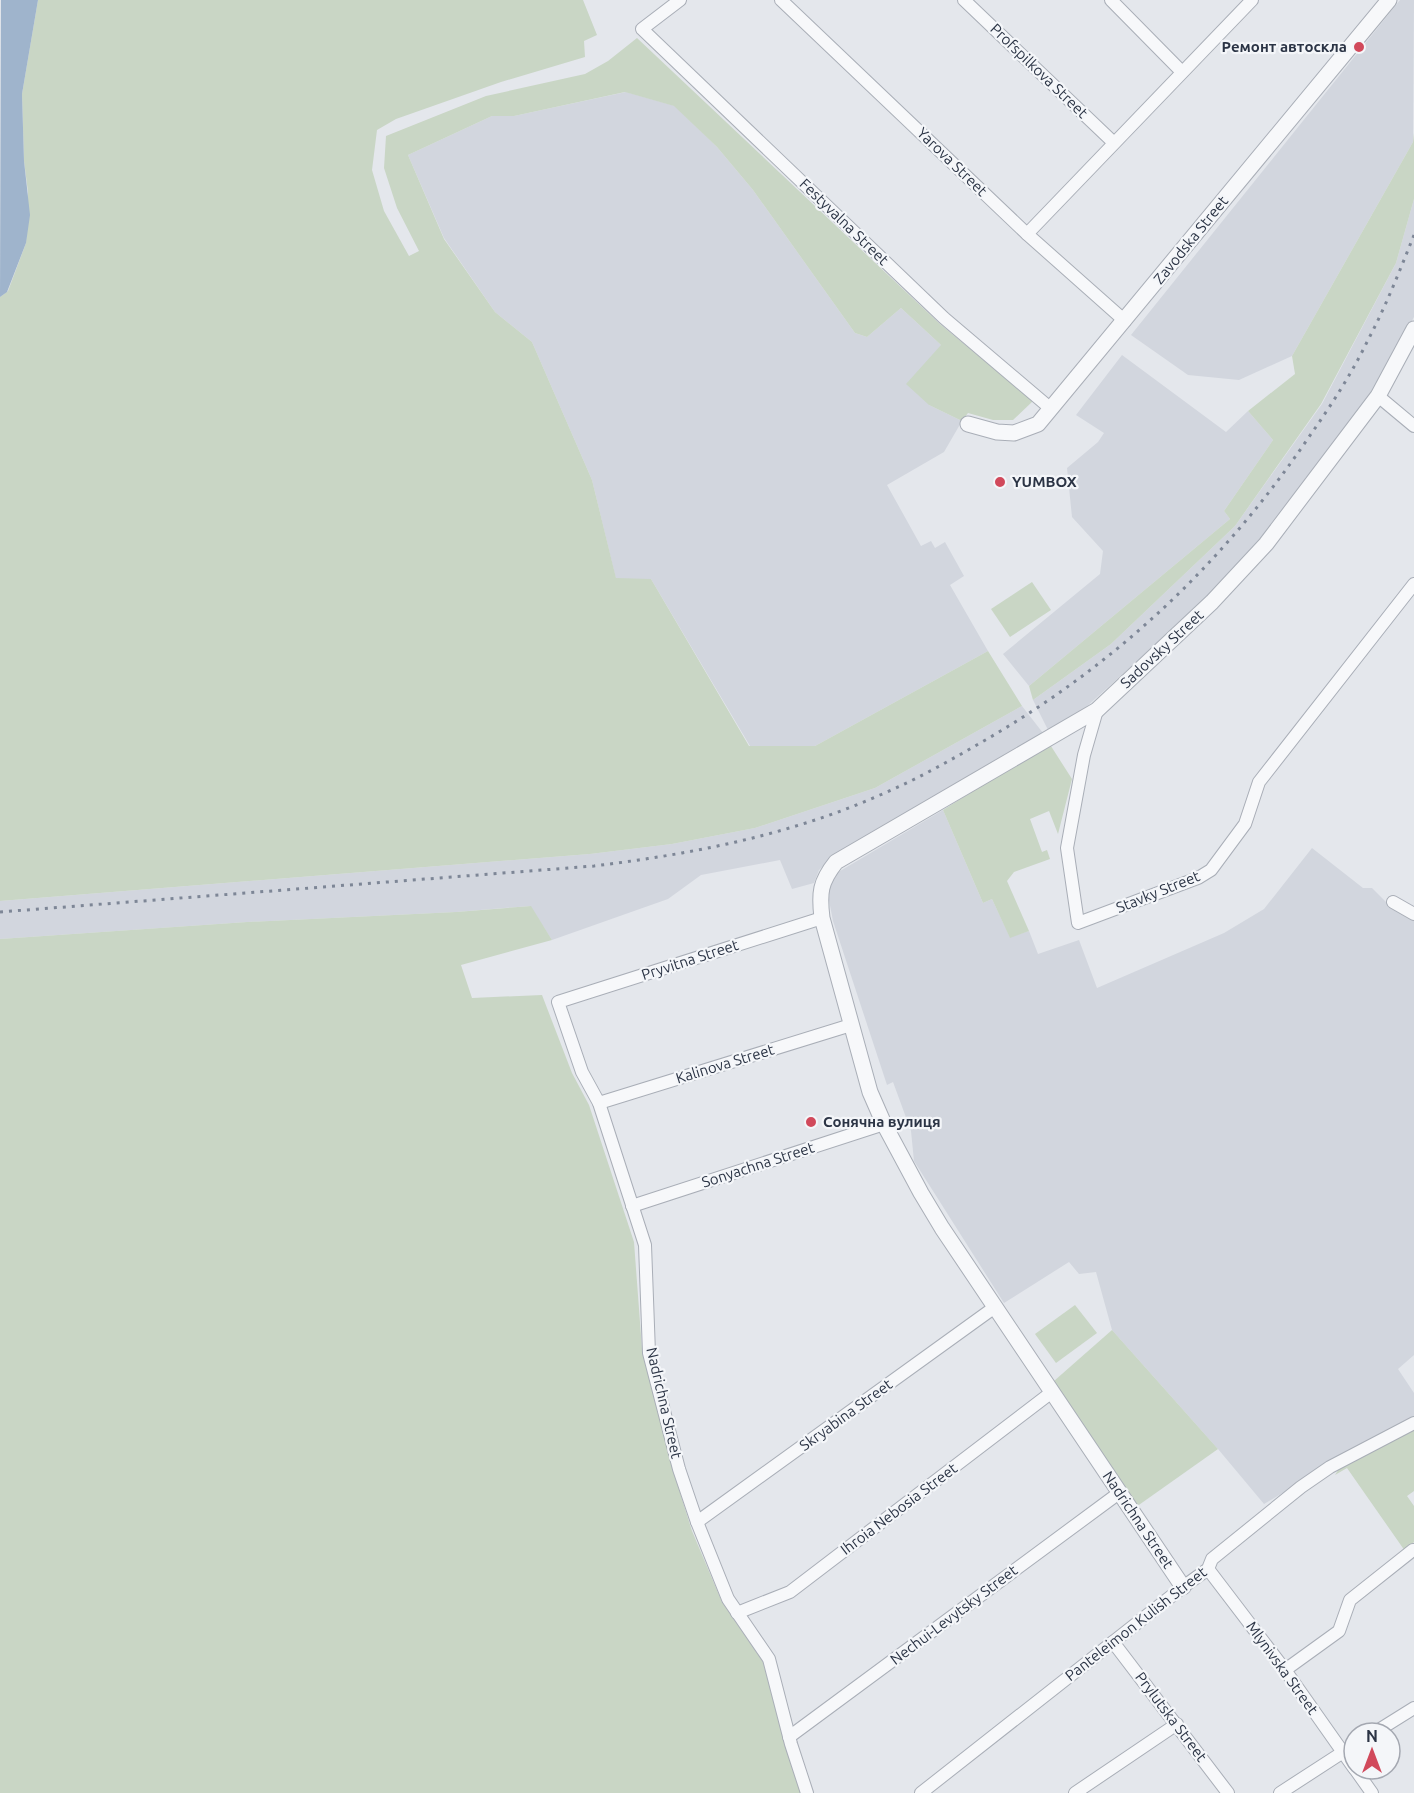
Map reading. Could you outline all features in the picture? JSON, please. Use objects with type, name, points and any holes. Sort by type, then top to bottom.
[{"type":"street","name":"Festyvalna Street","points":[[680,0],[642,29],[944,318],[1050,408]]},
{"type":"street","name":"Yarova Street","points":[[782,0],[1027,234],[1125,321]]},
{"type":"street","name":"Profspilkova Street","points":[[964,0],[1113,142]]},
{"type":"street","points":[[1111,0],[1182,72]]},
{"type":"street","points":[[1027,234],[1252,0]]},
{"type":"street","name":"Zavodska Street","points":[[968,424],[997,432],[1014,433],[1038,424],[1389,0]]},
{"type":"street","name":"Sadovsky Street","points":[[824,877],[836,862],[1097,710],[1212,602],[1266,544],[1378,396],[1414,329]]},
{"type":"street","points":[[1378,396],[1414,426]]},
{"type":"street","name":"Stavky Street","points":[[1097,710],[1084,755],[1067,849],[1077,923],[1198,879],[1211,870],[1245,824],[1259,782],[1414,584]]},
{"type":"street","name":"Nadrichna Street","points":[[824,877],[819,897],[822,918],[870,1092],[884,1124],[926,1202],[1183,1587]]},
{"type":"street","points":[[1393,902],[1414,914]]},
{"type":"street","name":"Pryvitna Street","points":[[558,1002],[822,918]]},
{"type":"street","name":"Nadrichna Street","points":[[558,1002],[582,1071],[599,1103],[645,1245],[649,1353],[679,1469],[697,1522],[728,1599],[769,1659],[789,1737],[807,1793]]},
{"type":"street","name":"Kalinova Street","points":[[599,1103],[851,1025]]},
{"type":"street","name":"Sonyachna Street","points":[[632,1206],[884,1124]]},
{"type":"street","name":"Skryabina Street","points":[[697,1522],[995,1307]]},
{"type":"street","name":"Ihroia Nebosia Street","points":[[737,1612],[790,1592],[1052,1392]]},
{"type":"street","name":"Panteleimon Kulish Street","points":[[921,1793],[1208,1569],[1212,1559],[1301,1487],[1330,1467],[1414,1423]]},
{"type":"street","name":"Nechui-Levytsky Street","points":[[789,1737],[1119,1492]]},
{"type":"street","points":[[1285,1670],[1339,1631],[1350,1600],[1413,1550]]},
{"type":"street","name":"Mlynivska Street","points":[[1208,1569],[1285,1670],[1342,1751]]},
{"type":"street","name":"Prylutska Street","points":[[1113,1642],[1228,1793]]},
{"type":"street","points":[[1393,1721],[1414,1708]]},
{"type":"street","points":[[1075,1793],[1177,1724]]},
{"type":"street","points":[[1281,1793],[1342,1753]]},
{"type":"shaded area","points":[[1400,0],[1414,0],[1413,142],[1292,356],[1239,380],[1188,375],[1131,335]]},
{"type":"shaded area","points":[[626,92],[675,106],[717,147],[753,190],[855,333],[867,337],[901,308],[941,345],[929,405],[962,421],[944,452],[887,485],[921,546],[931,541],[935,548],[945,542],[964,576],[950,585],[988,651],[815,746],[750,746],[651,579],[616,579],[592,480],[532,342],[495,312],[444,238],[408,155],[492,116],[514,116]]},
{"type":"shaded area","points":[[1414,199],[1414,317],[1373,393],[1262,539],[1207,598],[1085,708],[1048,730],[1033,700],[1111,644],[1235,526],[1322,404],[1396,263]]},
{"type":"shaded area","points":[[1122,355],[1226,432],[1248,411],[1273,440],[1224,511],[1230,519],[1029,686],[1003,654],[1100,574],[1103,551],[1072,517],[1067,468],[1098,442],[1104,433],[1076,415]]},
{"type":"shaded area","points":[[1022,706],[1043,733],[832,857],[819,870],[814,883],[792,889],[780,860],[701,875],[668,899],[552,940],[530,906],[0,939],[0,901],[590,854],[672,844],[755,828],[875,788]]},
{"type":"shaded area","points":[[943,810],[983,903],[992,899],[1010,937],[1029,931],[1038,954],[1079,940],[1097,988],[1224,933],[1264,909],[1312,848],[1363,888],[1372,888],[1388,904],[1414,921],[1414,1355],[1398,1369],[1414,1393],[1414,1420],[1329,1465],[1264,1504],[1112,1330],[1096,1272],[1079,1274],[1069,1262],[1004,1303],[914,1161],[911,1131],[893,1082],[887,1085],[833,921],[828,895],[835,874]]},
{"type":"green space","points":[[38,0],[583,0],[597,35],[584,41],[585,57],[501,82],[396,119],[377,130],[372,170],[384,211],[409,256],[419,251],[397,208],[384,168],[386,136],[486,96],[585,74],[608,61],[637,38],[940,324],[1033,401],[1013,420],[993,420],[968,413],[962,421],[929,405],[906,384],[941,345],[901,308],[867,337],[855,333],[753,190],[717,147],[674,106],[625,92],[514,116],[492,116],[408,155],[444,239],[495,312],[532,342],[592,480],[616,578],[651,579],[749,746],[815,746],[988,651],[1022,706],[875,788],[755,828],[672,844],[590,854],[0,901],[0,297],[8,291],[26,243],[28,192],[24,161],[22,94]]},
{"type":"green space","points":[[1414,133],[1414,199],[1396,263],[1321,404],[1235,526],[1111,644],[1033,700],[1029,686],[1230,519],[1224,511],[1273,440],[1248,411],[1295,374],[1292,356],[1413,142]]},
{"type":"green space","points":[[1032,582],[1051,610],[1010,637],[991,609]]},
{"type":"green space","points":[[1049,743],[1072,779],[1058,834],[1049,811],[1030,819],[1042,852],[1047,850],[1050,859],[1014,872],[1007,881],[1029,931],[1010,938],[992,899],[983,903],[943,810]]},
{"type":"green space","points":[[531,906],[552,940],[461,965],[472,998],[542,995],[572,1073],[589,1105],[634,1242],[642,1349],[672,1467],[692,1531],[722,1602],[763,1662],[781,1730],[802,1793],[0,1793],[0,939]]},
{"type":"green space","points":[[1075,1305],[1097,1333],[1056,1363],[1035,1334]]},
{"type":"green space","points":[[1112,1330],[1218,1449],[1136,1507],[1054,1381]]},
{"type":"green space","points":[[1414,1426],[1414,1491],[1407,1496],[1414,1506],[1414,1542],[1405,1551],[1347,1468],[1335,1475],[1342,1464]]},
{"type":"water","points":[[1,0],[38,0],[22,94],[24,161],[30,215],[26,243],[7,292],[0,297]]},
{"type":"railway","points":[[0,912],[594,866],[631,861],[704,849],[776,832],[846,809],[906,783],[982,742],[1031,712],[1078,679],[1122,644],[1204,568],[1242,526],[1277,481],[1334,400],[1375,327],[1414,235]]},
{"type":"place","name":"Ремонт автоскла","points":[[1359,47]]},
{"type":"place","name":"YUMBOX","points":[[1000,482]]},
{"type":"place","name":"Сонячна вулиця","points":[[811,1122]]}]
